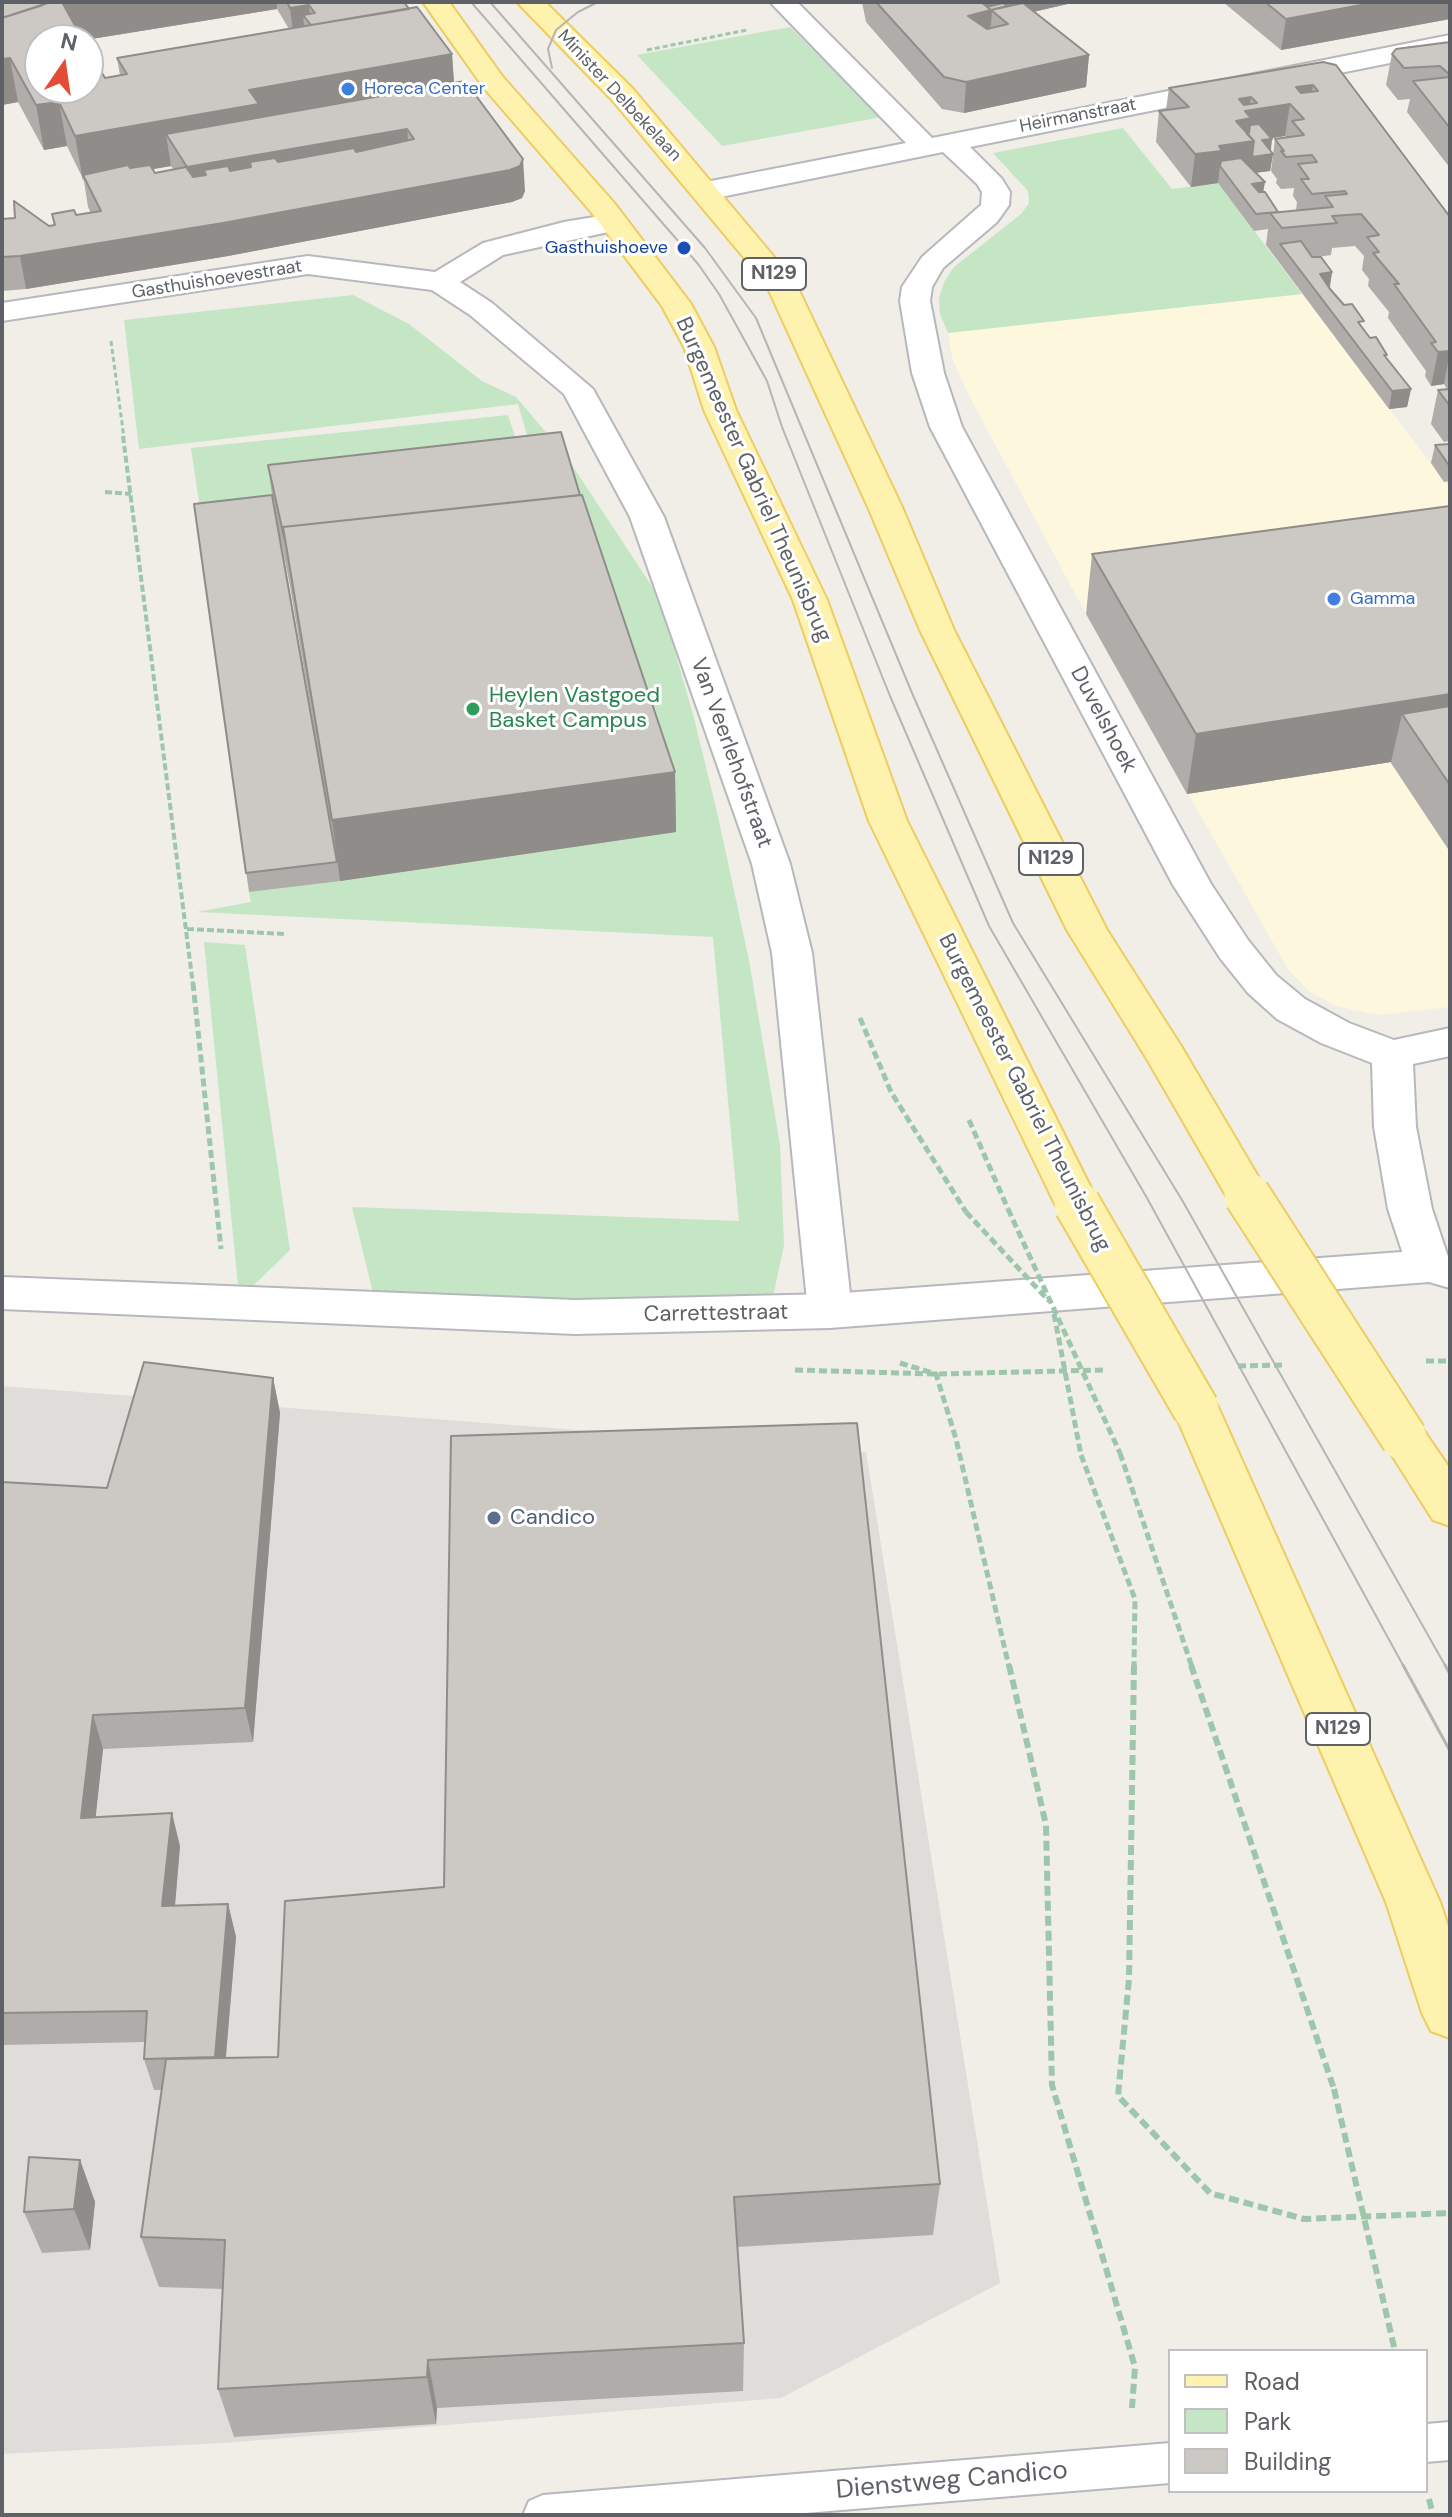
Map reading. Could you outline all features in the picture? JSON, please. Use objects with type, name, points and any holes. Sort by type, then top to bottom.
[{"type":"main road","name":"N129","points":[[436,2],[493,82],[605,210],[612,223]]},
{"type":"main road","name":"Minister Delbekelaan","points":[[530,2],[593,62],[706,191]]},
{"type":"main road","name":"N129","points":[[706,191],[780,282],[885,507],[937,630],[1087,930],[1166,1056],[1247,1195],[1450,1507]]},
{"type":"main road","name":"Burgemeester Gabriel Theunisbrug","points":[[612,223],[676,304],[699,347],[720,410],[810,600],[888,821],[1077,1204],[1196,1409],[1407,1887],[1450,2013]]},
{"type":"street","points":[[783,2],[936,144]]},
{"type":"street","name":"Heirmanstraat","points":[[706,191],[1450,43]]},
{"type":"street","points":[[1328,66],[1355,94]]},
{"type":"street","name":"Duvelshoek","points":[[936,144],[988,179],[996,192],[995,205],[987,216],[932,263],[917,287],[915,301],[928,373],[946,427],[1185,872],[1234,949],[1262,984],[1291,1009],[1335,1033],[1392,1055]]},
{"type":"street","points":[[440,282],[493,249],[564,231],[612,223]]},
{"type":"street","name":"Gasthuishoevestraat","points":[[2,312],[308,265],[440,282]]},
{"type":"street","name":"Van Veerlehofstraat","points":[[440,282],[481,309],[577,389],[647,517],[775,879],[792,953],[830,1311]]},
{"type":"street","points":[[1440,1269],[1410,1209],[1395,1127],[1392,1055],[1450,1042]]},
{"type":"street","name":"Carrettestraat","points":[[2,1293],[575,1317],[830,1311],[1440,1269]]},
{"type":"lane","points":[[1428,2443],[1450,2441]]},
{"type":"lane","name":"Dienstweg Candico","points":[[543,2515],[1168,2463]]},
{"type":"path","points":[[106,297],[187,929],[228,1302]]},
{"type":"path","points":[[105,492],[131,494]]},
{"type":"path","points":[[187,929],[286,934]]},
{"type":"path","points":[[891,1092],[966,1212],[1051,1303],[1081,1455],[1135,1599],[1129,1979],[1118,2096],[1210,2193],[1304,2219],[1450,2213]]},
{"type":"path","points":[[1008,1209],[1120,1453],[1334,2089],[1395,2349]]},
{"type":"path","points":[[936,1374],[956,1439],[1046,1825],[1052,2085],[1135,2367],[1128,2467]]},
{"type":"shaded area","points":[[1302,294],[1450,489],[1450,1007],[1378,1015],[1336,1006],[1310,992],[1288,969],[1086,614],[968,394],[953,360],[948,333]]},
{"type":"shaded area","points":[[2,1386],[866,1452],[1000,2283],[781,2398],[224,2443],[2,2454]]},
{"type":"green space","points":[[790,27],[882,117],[722,146],[637,55]]},
{"type":"green space","points":[[1123,128],[1172,189],[1218,183],[1302,294],[948,333],[940,314],[939,298],[944,282],[954,267],[1021,214],[1029,203],[1028,191],[993,153]]},
{"type":"green space","points":[[353,295],[409,324],[482,381],[516,397],[566,456],[659,597],[717,812],[749,960],[780,1145],[784,1245],[774,1292],[763,1308],[374,1297],[352,1207],[739,1221],[713,937],[197,912],[251,902],[249,892],[676,832],[541,483],[518,404],[139,449],[124,320]]},
{"type":"green space","points":[[508,415],[527,473],[200,509],[191,448]]},
{"type":"green space","points":[[204,942],[245,945],[290,1250],[253,1286],[238,1285]]},
{"type":"building","points":[[2,2],[38,2],[43,5],[2,18]]},
{"type":"building","points":[[51,2],[62,2],[74,24],[24,24],[24,83],[10,58],[2,59],[2,18]]},
{"type":"building","points":[[287,2],[404,2],[409,9],[311,25],[303,15],[315,13],[309,5],[290,8]]},
{"type":"building","points":[[876,2],[981,2],[991,10],[1023,3],[1089,55],[966,82],[944,77]],"holes":[[[991,10],[1008,24],[987,29],[968,16]]]},
{"type":"building","points":[[1265,2],[1377,2],[1286,19]]},
{"type":"building","points":[[1003,3],[1007,6],[991,10],[987,7]]},
{"type":"building","points":[[417,7],[452,54],[249,90],[259,104],[75,136],[60,104],[104,104],[104,76],[127,74],[117,58]]},
{"type":"building","points":[[1450,42],[1450,75],[1440,66],[1404,68],[1392,54],[1396,49]]},
{"type":"building","points":[[1323,62],[1336,65],[1450,217],[1450,351],[1438,352],[1431,343],[1436,342],[1394,284],[1399,284],[1373,253],[1379,252],[1367,237],[1379,235],[1361,214],[1332,216],[1337,223],[1282,228],[1270,213],[1333,207],[1325,196],[1347,194],[1345,191],[1312,194],[1301,179],[1309,179],[1298,164],[1317,162],[1312,155],[1286,157],[1281,151],[1284,151],[1275,139],[1304,135],[1292,121],[1304,119],[1290,104],[1245,111],[1251,118],[1236,121],[1254,141],[1219,146],[1222,151],[1195,154],[1159,111],[1189,107],[1169,88]],"holes":[[[1313,85],[1318,91],[1301,93],[1296,87]],[[1251,97],[1257,103],[1244,105],[1239,99]]]},
{"type":"building","points":[[1450,77],[1450,128],[1413,81]]},
{"type":"building","points":[[465,81],[523,159],[520,166],[223,223],[2,257],[2,219],[15,218],[14,201],[49,226],[55,225],[52,214],[74,210],[76,215],[101,211],[83,175],[128,165],[130,168],[150,165],[155,173],[186,167],[193,177],[206,175],[204,170],[228,166],[230,171],[251,167],[250,162],[275,158],[278,162],[354,148],[356,152],[414,139],[407,129],[187,167],[166,134]]},
{"type":"building","points":[[1259,124],[1272,139],[1262,140],[1273,154],[1252,157],[1254,141],[1247,134],[1250,125]]},
{"type":"building","points":[[1241,158],[1265,182],[1252,184],[1259,192],[1265,192],[1278,212],[1256,214],[1220,166],[1221,161]]},
{"type":"building","points":[[1301,241],[1312,257],[1321,257],[1332,272],[1320,274],[1330,289],[1344,305],[1352,304],[1364,321],[1358,322],[1370,338],[1376,337],[1387,355],[1384,355],[1411,389],[1392,391],[1280,244]]},
{"type":"building","points":[[1450,389],[1450,406],[1438,390]]},
{"type":"building","points":[[561,432],[580,495],[283,527],[284,537],[268,465]]},
{"type":"building","points":[[1450,444],[1450,464],[1448,464],[1435,445]]},
{"type":"building","points":[[272,495],[337,862],[246,873],[194,504]]},
{"type":"building","name":"Heylen Vastgoed Basket Campus","points":[[582,495],[675,772],[332,820],[283,527]]},
{"type":"building","points":[[1450,506],[1450,694],[1196,734],[1092,554]]},
{"type":"building","points":[[1450,706],[1450,785],[1402,714]]},
{"type":"building","points":[[144,1362],[273,1378],[245,1708],[93,1715],[81,1818],[172,1813],[162,1906],[228,1904],[215,2057],[144,2059],[147,2011],[2,2013],[2,1482],[107,1488]]},
{"type":"building","points":[[857,1423],[940,2184],[734,2197],[744,2343],[428,2360],[427,2377],[218,2389],[225,2240],[141,2237],[166,2059],[278,2057],[285,1901],[444,1887],[451,1436]]},
{"type":"building","points":[[29,2157],[80,2160],[74,2209],[24,2212]]},
{"type":"tram line","points":[[471,2],[698,264],[719,294],[767,381],[782,427],[890,696],[989,926],[1147,1198],[1404,1667]]},
{"type":"tram line","points":[[490,2],[705,248],[756,318],[912,693],[1013,923],[1182,1200],[1446,1667]]},
{"type":"tram line","points":[[552,68],[548,49],[556,30],[578,12],[598,2]]},
{"type":"tram line","points":[[1403,1665],[1450,1751]]},
{"type":"tram line","points":[[1445,1665],[1450,1674]]},
{"type":"place","name":"Horeca Center","points":[[348,89]]},
{"type":"place","name":"Gasthuishoeve","points":[[684,248]]},
{"type":"place","name":"Gamma","points":[[1334,599]]},
{"type":"place","name":"Heylen Vastgoed Basket Campus","points":[[473,709]]},
{"type":"place","name":"Candico","points":[[494,1518]]}]
